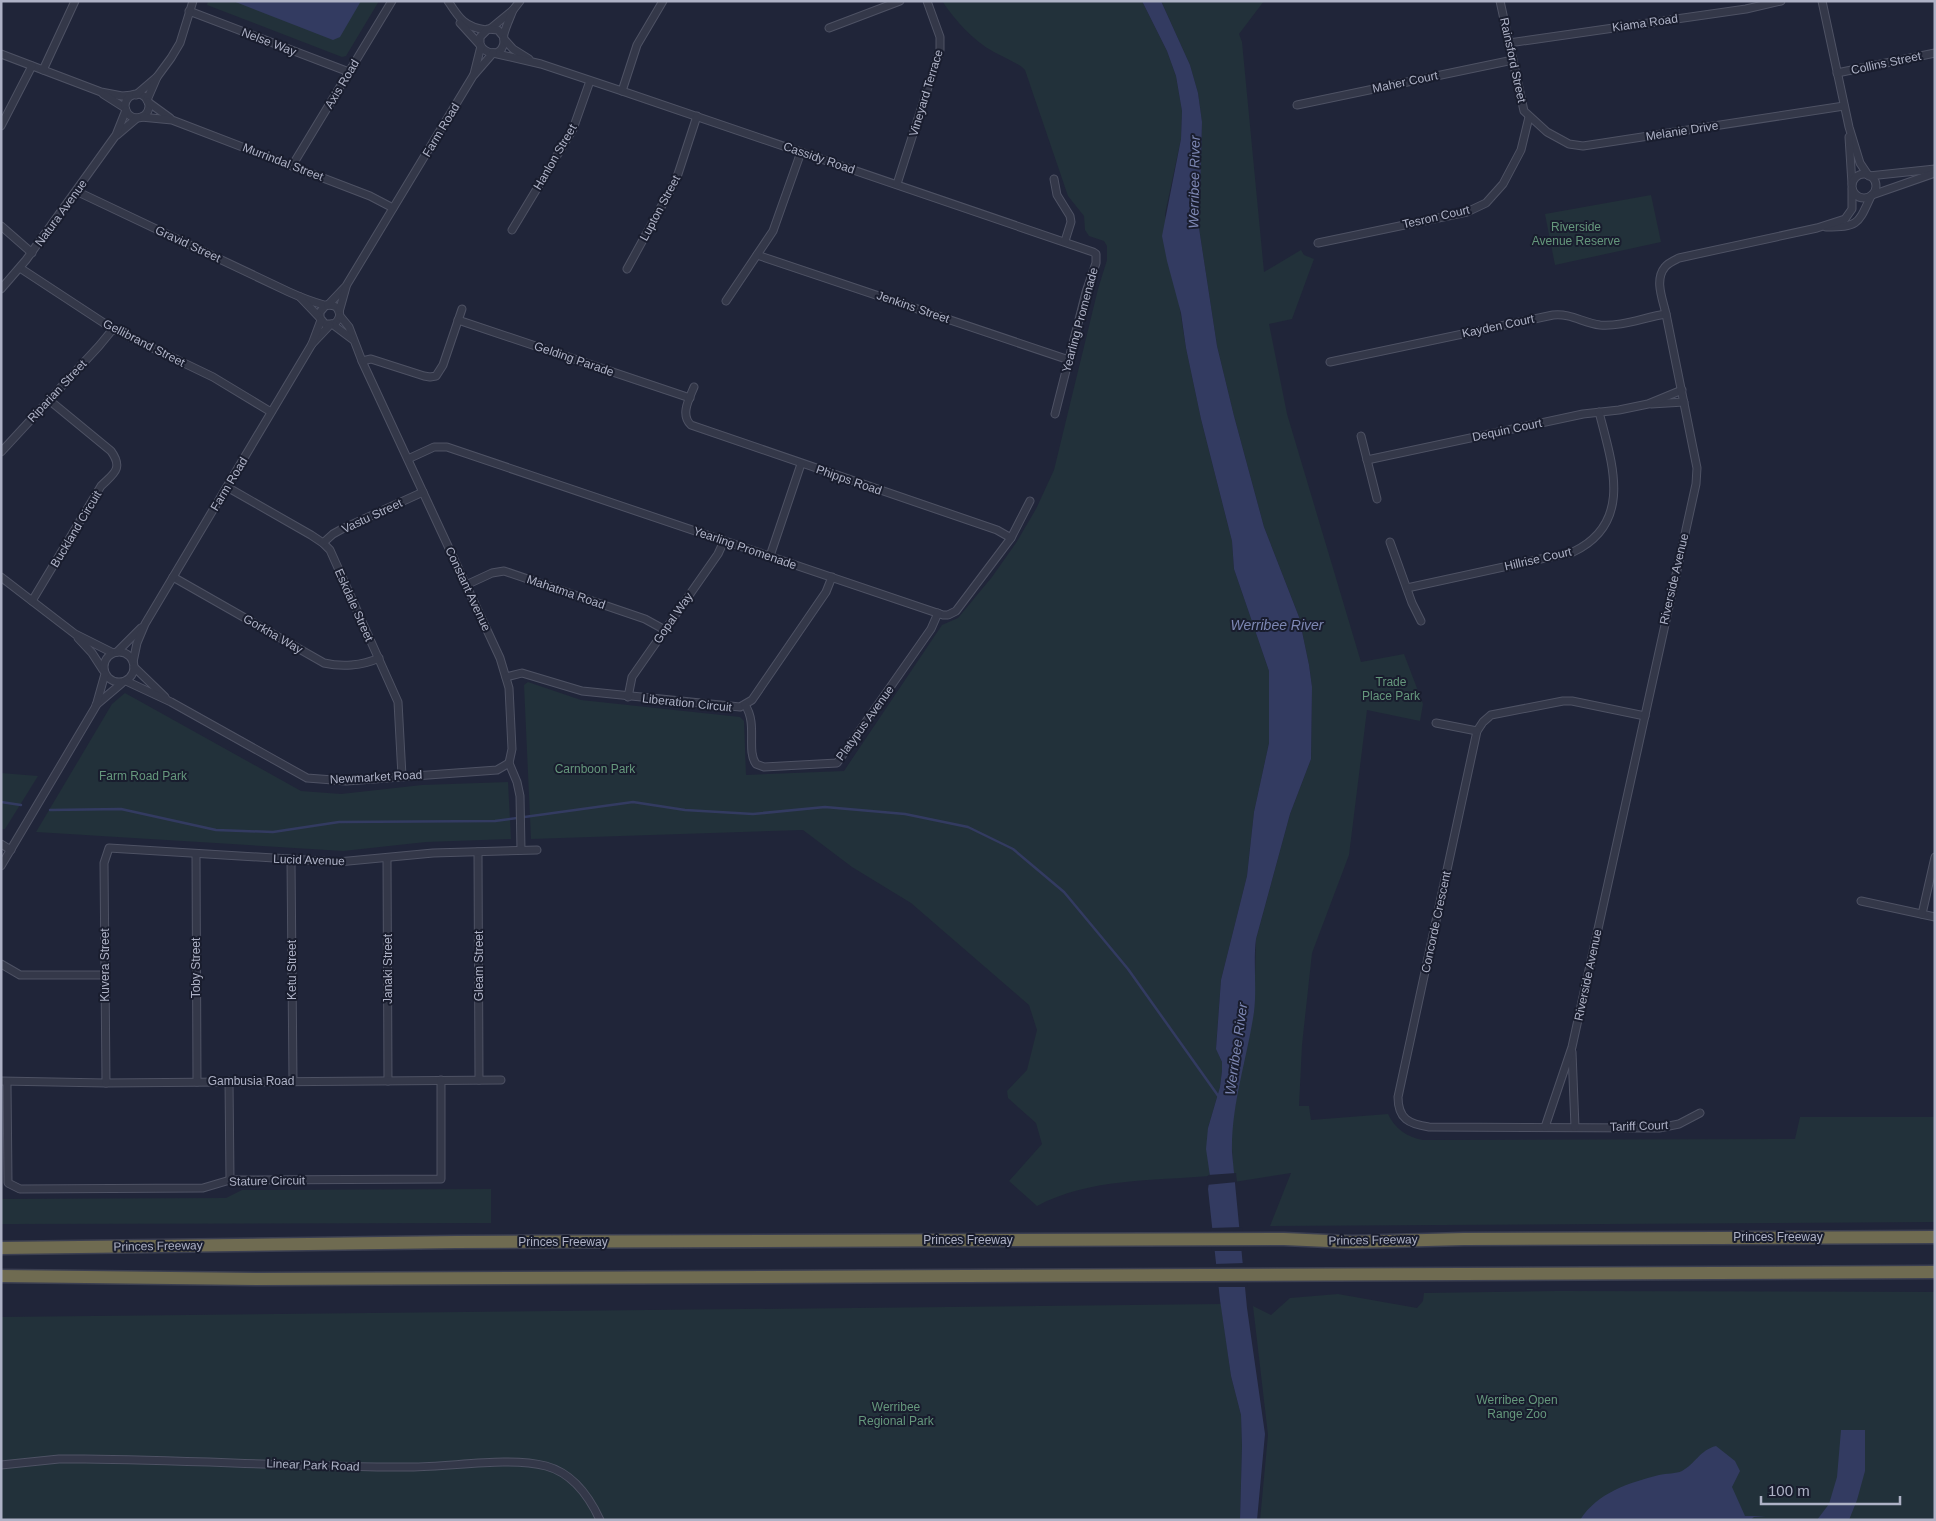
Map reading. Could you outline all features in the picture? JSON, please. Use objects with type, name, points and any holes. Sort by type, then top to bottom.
[{"type":"highway","name":"Princes Freeway","points":[[1,1248],[417,1242],[1284,1239],[1351,1242],[1464,1238],[1935,1237]]},
{"type":"highway","points":[[1,1276],[257,1279],[1935,1272]]},
{"type":"street","points":[[43,70],[75,1]]},
{"type":"street","points":[[101,92],[126,109],[130,116],[139,117],[148,111],[147,101],[157,77],[180,43],[192,1]]},
{"type":"street","name":"Axis Road","points":[[292,166],[392,1]]},
{"type":"street","points":[[448,1],[460,24],[486,51],[493,53],[503,47],[512,10]]},
{"type":"street","points":[[481,46],[480,37],[520,1]]},
{"type":"street","points":[[622,91],[637,45],[663,1]]},
{"type":"street","points":[[828,28],[900,1]]},
{"type":"street","name":"Vineyard Terrace","points":[[896,184],[937,65],[940,50],[940,37],[927,1]]},
{"type":"street","name":"Rainsford Street","points":[[1500,1],[1524,111],[1529,117]]},
{"type":"street","name":"Kiama Road","points":[[1509,43],[1746,9],[1781,1]]},
{"type":"street","points":[[1822,1],[1849,127],[1860,163],[1876,185],[1872,195]]},
{"type":"street","name":"Nelse Way","points":[[189,11],[349,72]]},
{"type":"street","points":[[456,14],[467,25],[474,28],[498,30],[504,38]]},
{"type":"street","name":"Cassidy Road","points":[[504,38],[513,49],[541,64]]},
{"type":"street","name":"Farm Road","points":[[474,76],[481,46]]},
{"type":"street","name":"Cassidy Road","points":[[493,53],[541,64],[1065,241],[1096,254]]},
{"type":"street","name":"Farm Road","points":[[327,305],[346,286],[474,76],[493,53]]},
{"type":"street","name":"Collins Street","points":[[1837,73],[1935,53]]},
{"type":"street","points":[[1,54],[101,92],[122,96],[142,96],[147,101]]},
{"type":"street","name":"Maher Court","points":[[1297,105],[1513,60]]},
{"type":"street","points":[[1,126],[32,66]]},
{"type":"street","points":[[126,109],[127,100],[157,77]]},
{"type":"street","name":"Hanlon Street","points":[[512,230],[573,129],[590,81]]},
{"type":"street","name":"Murrindal Street","points":[[147,101],[172,120]]},
{"type":"street","name":"Melanie Drive","points":[[1529,117],[1557,139],[1569,144],[1583,146],[1844,106]]},
{"type":"street","name":"Natura Avenue","points":[[1,289],[32,253],[116,135],[126,109]]},
{"type":"street","name":"Lupton Street","points":[[627,269],[678,174],[696,116]]},
{"type":"street","name":"Murrindal Street","points":[[139,117],[172,120],[380,200],[393,208]]},
{"type":"street","name":"Natura Avenue","points":[[116,135],[139,117]]},
{"type":"street","name":"Tesron Court","points":[[1318,243],[1467,212],[1486,203],[1503,184],[1516,162],[1529,117]]},
{"type":"street","name":"Riverside Avenue","points":[[1545,1127],[1572,1047],[1696,484],[1697,468],[1660,291],[1660,279],[1665,266],[1679,258],[1818,228],[1845,219],[1852,209],[1849,127]]},
{"type":"street","points":[[726,301],[773,231],[801,152]]},
{"type":"street","points":[[1935,171],[1865,198],[1860,198],[1854,193],[1852,187],[1859,175],[1935,171]]},
{"type":"street","points":[[1054,179],[1057,195],[1070,216],[1071,222],[1065,241]]},
{"type":"street","name":"Gravid Street","points":[[76,192],[300,297],[327,305]]},
{"type":"street","name":"Riverside Avenue","points":[[1818,228],[1848,227],[1857,222],[1872,195]]},
{"type":"street","points":[[1,226],[32,253]]},
{"type":"street","name":"Yearling Promenade","points":[[1055,414],[1086,292],[1096,263],[1096,254]]},
{"type":"street","name":"Jenkins Street","points":[[757,255],[1068,360]]},
{"type":"street","name":"Gellibrand Street","points":[[20,268],[113,329],[213,377],[272,412]]},
{"type":"street","name":"Farm Road","points":[[339,314],[346,286]]},
{"type":"street","name":"Gravid Street","points":[[300,297],[321,319]]},
{"type":"street","points":[[327,305],[334,306],[339,314],[338,321],[331,325],[325,324],[321,319],[321,310],[327,305]]},
{"type":"street","points":[[362,361],[371,359],[424,376],[436,376],[443,365],[462,309]]},
{"type":"street","name":"Constant Avenue","points":[[339,314],[349,327],[362,361],[500,658],[509,688],[511,740],[509,763],[517,782],[521,850]]},
{"type":"street","name":"Kayden Court","points":[[1330,362],[1553,315],[1569,315],[1593,323],[1607,325],[1666,314]]},
{"type":"street","name":"Farm Road","points":[[134,664],[137,643],[145,624],[312,344],[321,319]]},
{"type":"street","name":"Gelding Parade","points":[[458,320],[690,398]]},
{"type":"street","name":"Farm Road","points":[[312,344],[331,325]]},
{"type":"street","name":"Constant Avenue","points":[[331,325],[344,331],[354,341]]},
{"type":"street","name":"Riparian Street","points":[[1,452],[113,329]]},
{"type":"street","points":[[690,398],[694,387]]},
{"type":"street","name":"Dequin Court","points":[[1648,404],[1682,390]]},
{"type":"street","name":"Phipps Road","points":[[690,398],[685,416],[686,421],[697,428],[997,530],[1011,538]]},
{"type":"street","name":"Buckland Circuit","points":[[32,600],[101,486],[112,476],[117,465],[117,460],[111,451],[49,400]]},
{"type":"street","name":"Dequin Court","points":[[1367,460],[1583,414],[1619,410],[1648,404],[1684,402]]},
{"type":"street","name":"Hillrise Court","points":[[1406,588],[1573,552],[1586,546],[1597,536],[1608,520],[1615,494],[1614,477],[1599,412]]},
{"type":"street","points":[[1361,436],[1377,499]]},
{"type":"street","name":"Yearling Promenade","points":[[408,459],[434,447],[447,447],[938,613]]},
{"type":"street","points":[[770,556],[801,464]]},
{"type":"street","name":"Eskdale Street","points":[[227,486],[323,543],[330,550],[398,702],[402,776]]},
{"type":"street","name":"Vastu Street","points":[[323,543],[342,529],[423,492]]},
{"type":"street","points":[[938,613],[948,615],[956,610],[1011,538],[1030,501]]},
{"type":"street","name":"Gopal Way","points":[[628,697],[632,677],[718,554],[724,541]]},
{"type":"street","points":[[1390,542],[1406,588],[1422,621]]},
{"type":"street","name":"Mahatma Road","points":[[466,585],[492,573],[504,571],[645,619],[665,630]]},
{"type":"street","points":[[1,577],[74,634],[92,653],[112,681],[124,682]]},
{"type":"street","name":"Gorkha Way","points":[[173,577],[324,663],[333,665],[356,664],[370,662],[379,658]]},
{"type":"street","name":"Liberation Circuit","points":[[506,677],[522,673],[582,691],[733,708],[745,705],[752,700],[826,592],[832,577]]},
{"type":"street","name":"Platypus Avenue","points":[[745,705],[750,712],[752,720],[753,757],[756,764],[764,767],[837,763],[931,629],[938,613]]},
{"type":"street","name":"Farm Road","points":[[115,652],[145,624]]},
{"type":"street","points":[[74,634],[115,652],[126,654],[134,664],[132,675],[96,706]]},
{"type":"street","points":[[1,866],[96,706],[104,672],[104,662],[115,652]]},
{"type":"street","name":"Newmarket Road","points":[[134,664],[171,702]]},
{"type":"street","name":"Newmarket Road","points":[[124,682],[171,702],[307,778],[346,781],[497,770],[509,763]]},
{"type":"street","points":[[1436,723],[1478,731],[1483,722],[1491,715],[1563,701],[1581,702],[1645,716]]},
{"type":"street","name":"Concorde Crescent","points":[[1478,731],[1398,1097],[1398,1106],[1402,1114],[1410,1122],[1420,1126],[1574,1127]]},
{"type":"street","points":[[1,844],[11,850]]},
{"type":"street","name":"Lucid Avenue","points":[[109,848],[338,862],[432,853],[538,850]]},
{"type":"street","name":"Kuvera Street","points":[[106,1083],[104,862],[109,848]]},
{"type":"street","name":"Gleam Street","points":[[478,852],[479,1080]]},
{"type":"street","name":"Toby Street","points":[[196,854],[197,1082]]},
{"type":"street","points":[[1922,914],[1935,857]]},
{"type":"street","name":"Janaki Street","points":[[387,858],[388,1081]]},
{"type":"street","name":"Ketu Street","points":[[291,860],[293,1081]]},
{"type":"street","points":[[1861,901],[1935,917]]},
{"type":"street","points":[[1,964],[20,975],[105,974]]},
{"type":"street","name":"Riverside Avenue","points":[[1572,1047],[1574,1127]]},
{"type":"street","name":"Stature Circuit","points":[[4,1082],[8,1183],[20,1189],[203,1188],[230,1180],[441,1179],[440,1080]]},
{"type":"street","name":"Gambusia Road","points":[[4,1082],[501,1080]]},
{"type":"street","points":[[229,1081],[230,1180]]},
{"type":"street","name":"Tariff Court","points":[[1574,1127],[1659,1128],[1679,1124],[1700,1113]]},
{"type":"street","name":"Linear Park Road","points":[[1,1466],[60,1459],[389,1467],[429,1467],[508,1462],[528,1463],[547,1466],[566,1475],[581,1489],[600,1520]]},
{"type":"green space","points":[[208,1],[379,1],[346,56],[342,57],[207,5]]},
{"type":"green space","name":"Carnboon Park","points":[[942,1],[1142,1],[1167,51],[1176,76],[1182,111],[1181,139],[1165,214],[1186,348],[1201,419],[1232,541],[1234,569],[1269,671],[1269,743],[1254,812],[1247,876],[1221,980],[1216,1048],[1222,1062],[1222,1071],[1220,1087],[1208,1128],[1210,1176],[1121,1182],[1078,1190],[1037,1206],[1009,1181],[1042,1144],[1036,1123],[1008,1098],[1007,1091],[1027,1070],[1037,1030],[1029,1005],[911,903],[852,867],[803,830],[531,839],[524,685],[528,682],[581,700],[740,717],[744,721],[746,775],[844,771],[942,625],[958,618],[992,577],[1016,543],[1036,509],[1054,470],[1098,289],[1107,260],[1107,246],[1104,241],[1089,236],[1085,230],[1084,216],[1068,196],[1025,70],[979,42],[959,23]]},
{"type":"green space","name":"Trade Place Park","points":[[1161,1],[1264,1],[1239,34],[1242,42],[1264,272],[1301,250],[1304,255],[1314,259],[1292,319],[1269,324],[1287,414],[1361,662],[1404,654],[1423,704],[1420,721],[1367,710],[1349,855],[1312,953],[1302,1045],[1299,1106],[1309,1106],[1311,1120],[1388,1114],[1402,1132],[1423,1140],[1795,1139],[1800,1117],[1935,1117],[1935,1222],[1270,1226],[1291,1173],[1234,1182],[1231,1133],[1239,1080],[1254,1011],[1256,939],[1290,814],[1311,759],[1312,687],[1299,617],[1264,527],[1217,346],[1199,228],[1202,122],[1198,93],[1190,65]]},
{"type":"green space","name":"Riverside Avenue Reserve","points":[[1651,195],[1661,242],[1555,265],[1545,214]]},
{"type":"green space","name":"Farm Road Park","points":[[125,693],[301,791],[341,794],[422,785],[508,782],[511,839],[426,842],[343,851],[36,832],[112,704]]},
{"type":"green space","points":[[1,773],[38,776],[5,829],[1,829]]},
{"type":"green space","points":[[491,1189],[491,1223],[1,1224],[1,1199],[226,1198],[242,1190]]},
{"type":"green space","name":"Werribee Open Range Zoo","points":[[1557,1291],[1935,1292],[1935,1520],[1260,1520],[1268,1435],[1253,1306],[1271,1315],[1290,1298],[1338,1294],[1417,1308],[1423,1301],[1424,1293]]},
{"type":"green space","name":"Werribee Regional Park","points":[[1221,1304],[1231,1376],[1241,1415],[1240,1520],[1,1520],[1,1317]]},
{"type":"water","points":[[233,1],[361,1],[340,37],[333,40]]},
{"type":"water","name":"Werribee River","points":[[1142,1],[1161,1],[1190,65],[1198,93],[1202,122],[1199,228],[1217,346],[1264,527],[1299,617],[1312,687],[1311,759],[1290,814],[1256,939],[1254,1012],[1232,1134],[1232,1152],[1247,1308],[1265,1434],[1257,1520],[1240,1520],[1241,1415],[1231,1376],[1220,1300],[1208,1189],[1210,1176],[1206,1149],[1208,1128],[1220,1087],[1222,1071],[1222,1062],[1216,1049],[1221,980],[1247,876],[1254,812],[1269,743],[1269,671],[1234,569],[1232,541],[1201,419],[1186,348],[1181,313],[1162,236],[1181,139],[1182,111],[1176,76],[1167,51]]},
{"type":"water","points":[[1841,1430],[1865,1430],[1865,1471],[1849,1520],[1817,1520],[1829,1504],[1837,1477]]},
{"type":"water","points":[[1716,1446],[1735,1461],[1740,1471],[1732,1487],[1745,1516],[1766,1516],[1754,1517],[1750,1520],[1580,1520],[1596,1502],[1615,1490],[1648,1478],[1682,1471],[1710,1448]]},
{"type":"pier","points":[[1236,1173],[1237,1182],[1206,1185],[1208,1175]]},
{"type":"pier","points":[[1242,1227],[1244,1251],[1212,1251],[1210,1228]]},
{"type":"pier","points":[[1245,1263],[1248,1287],[1216,1287],[1214,1264]]},
{"type":"waterway","points":[[1,802],[21,805]]},
{"type":"waterway","points":[[50,810],[121,809],[216,830],[273,832],[339,822],[495,821],[633,802],[685,810],[753,814],[825,807],[905,814],[968,827],[1013,849],[1064,892],[1128,969],[1219,1097]]}]
